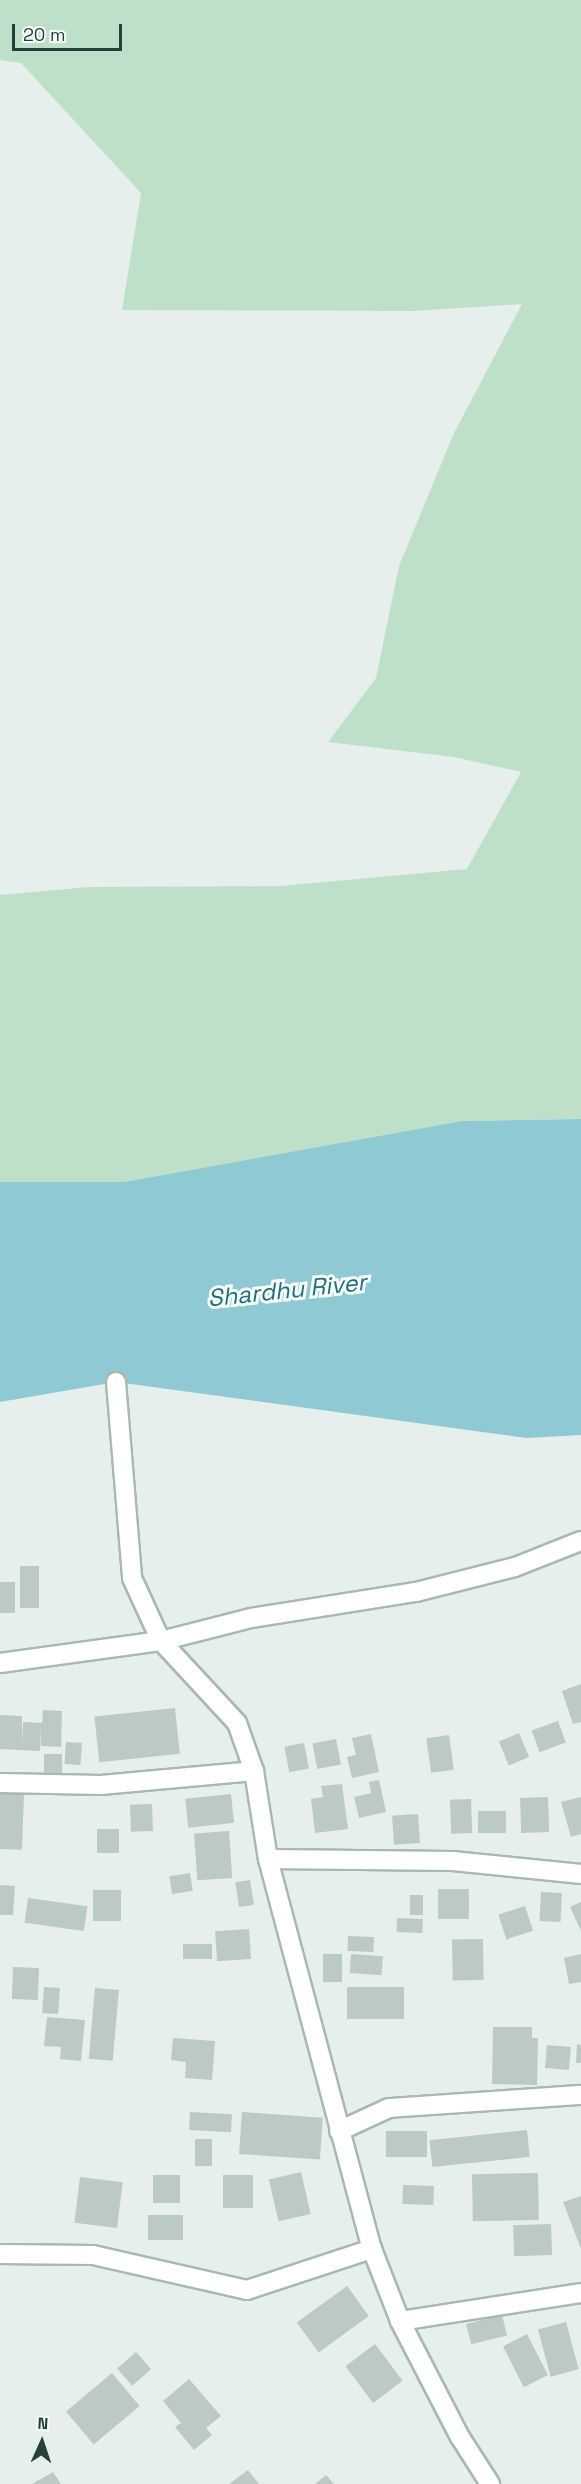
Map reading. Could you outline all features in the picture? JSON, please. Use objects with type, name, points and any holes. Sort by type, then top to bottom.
[{"type":"street","points":[[116,1382],[132,1578],[161,1641],[237,1723],[254,1770],[268,1859],[339,2132],[372,2248],[400,2321],[460,2438],[490,2484]]},
{"type":"street","points":[[0,1663],[161,1641],[273,1614],[416,1592],[515,1568],[581,1541]]},
{"type":"street","points":[[0,1783],[101,1785],[254,1770]]},
{"type":"street","points":[[268,1859],[453,1861],[581,1874]]},
{"type":"street","points":[[339,2132],[389,2108],[581,2095]]},
{"type":"street","points":[[0,2254],[93,2255],[247,2290],[372,2248]]},
{"type":"street","points":[[400,2321],[581,2293]]},
{"type":"green space","points":[[0,0],[581,0],[581,1119],[462,1121],[124,1182],[0,1182],[0,895],[89,887],[281,886],[467,869],[521,772],[454,757],[328,742],[376,678],[399,566],[454,433],[522,304],[414,311],[122,310],[141,193],[21,63],[0,60]]},
{"type":"water","name":"Shardhu River","points":[[581,1119],[581,1435],[527,1438],[116,1382],[0,1402],[0,1182],[124,1182],[462,1121]]},
{"type":"building","points":[[20,1566],[39,1566],[39,1608],[20,1608]]},
{"type":"building","points":[[0,1582],[15,1582],[15,1613],[0,1613]]},
{"type":"building","points":[[581,1684],[581,1722],[573,1724],[562,1691]]},
{"type":"building","points":[[175,1708],[180,1754],[99,1762],[94,1716]]},
{"type":"building","points":[[43,1710],[62,1711],[61,1747],[41,1746],[41,1727],[40,1751],[0,1749],[0,1715],[22,1716],[22,1745],[23,1722],[42,1723]]},
{"type":"building","points":[[558,1721],[566,1743],[540,1752],[532,1731]]},
{"type":"building","points":[[519,1733],[529,1757],[509,1766],[499,1742]]},
{"type":"building","points":[[371,1734],[379,1772],[352,1778],[347,1757],[356,1755],[352,1738]]},
{"type":"building","points":[[449,1735],[454,1770],[431,1773],[426,1738]]},
{"type":"building","points":[[336,1739],[341,1765],[317,1769],[312,1744]]},
{"type":"building","points":[[66,1742],[82,1743],[80,1765],[64,1764]]},
{"type":"building","points":[[304,1743],[309,1769],[289,1772],[284,1747]]},
{"type":"building","points":[[44,1754],[62,1754],[62,1778],[44,1778]]},
{"type":"building","points":[[379,1780],[386,1812],[359,1818],[354,1797],[371,1793],[369,1782]]},
{"type":"building","points":[[342,1784],[348,1829],[315,1833],[311,1799],[323,1797],[321,1786]]},
{"type":"building","points":[[0,1793],[24,1794],[22,1850],[0,1849]]},
{"type":"building","points":[[231,1794],[234,1823],[188,1828],[185,1799]]},
{"type":"building","points":[[548,1797],[549,1832],[521,1833],[520,1798]]},
{"type":"building","points":[[581,1797],[581,1834],[571,1837],[561,1802]]},
{"type":"building","points":[[471,1799],[472,1833],[451,1834],[450,1800]]},
{"type":"building","points":[[152,1804],[153,1831],[131,1832],[130,1805]]},
{"type":"building","points":[[478,1811],[506,1811],[506,1833],[478,1833]]},
{"type":"building","points":[[418,1814],[420,1843],[394,1845],[392,1816]]},
{"type":"building","points":[[97,1829],[119,1829],[119,1853],[97,1853]]},
{"type":"building","points":[[229,1831],[232,1878],[197,1880],[194,1833]]},
{"type":"building","points":[[190,1873],[193,1891],[172,1894],[169,1876]]},
{"type":"building","points":[[250,1880],[254,1905],[239,1907],[235,1882]]},
{"type":"building","points":[[0,1885],[15,1886],[13,1915],[0,1915]]},
{"type":"building","points":[[438,1889],[469,1889],[469,1919],[438,1919]]},
{"type":"building","points":[[93,1890],[121,1890],[121,1921],[93,1921]]},
{"type":"building","points":[[541,1892],[562,1893],[560,1922],[539,1921]]},
{"type":"building","points":[[410,1895],[423,1895],[423,1915],[410,1915]]},
{"type":"building","points":[[28,1898],[87,1906],[84,1931],[25,1923]]},
{"type":"building","points":[[581,1902],[581,1931],[570,1907]]},
{"type":"building","points":[[525,1906],[533,1931],[506,1939],[498,1915]]},
{"type":"building","points":[[397,1918],[423,1919],[422,1933],[397,1932]]},
{"type":"building","points":[[249,1929],[251,1959],[217,1961],[215,1931]]},
{"type":"building","points":[[348,1936],[374,1937],[373,1952],[347,1951]]},
{"type":"building","points":[[483,1939],[484,1980],[453,1981],[452,1940]]},
{"type":"building","points":[[183,1944],[212,1944],[212,1959],[183,1959]]},
{"type":"building","points":[[323,1954],[342,1954],[342,1982],[323,1982]]},
{"type":"building","points":[[351,1954],[383,1956],[382,1975],[350,1973]]},
{"type":"building","points":[[581,1954],[581,1982],[569,1984],[564,1958]]},
{"type":"building","points":[[13,1967],[39,1968],[38,2000],[12,1999]]},
{"type":"building","points":[[44,1987],[60,1988],[58,2014],[42,2013]]},
{"type":"building","points":[[347,1987],[404,1987],[404,2019],[347,2019]]},
{"type":"building","points":[[95,1988],[119,1990],[113,2061],[89,2059]]},
{"type":"building","points":[[47,2017],[85,2020],[81,2061],[60,2059],[61,2047],[44,2046]]},
{"type":"building","points":[[493,2027],[532,2027],[532,2038],[538,2038],[537,2085],[492,2084]]},
{"type":"building","points":[[173,2038],[215,2041],[212,2080],[185,2078],[186,2062],[171,2060]]},
{"type":"building","points":[[577,2044],[581,2045],[581,2063],[576,2063]]},
{"type":"building","points":[[547,2045],[571,2047],[569,2070],[545,2068]]},
{"type":"building","points":[[190,2112],[232,2114],[231,2132],[189,2130]]},
{"type":"building","points":[[242,2112],[323,2118],[320,2160],[239,2154]]},
{"type":"building","points":[[527,2130],[530,2157],[432,2167],[430,2140]]},
{"type":"building","points":[[386,2131],[427,2131],[427,2157],[386,2157]]},
{"type":"building","points":[[195,2139],[212,2139],[212,2166],[195,2166]]},
{"type":"building","points":[[301,2172],[311,2214],[279,2221],[269,2179]]},
{"type":"building","points":[[538,2173],[539,2220],[473,2221],[472,2174]]},
{"type":"building","points":[[153,2175],[180,2175],[180,2203],[153,2203]]},
{"type":"building","points":[[223,2175],[253,2175],[253,2208],[223,2208]]},
{"type":"building","points":[[80,2177],[123,2182],[117,2228],[74,2223]]},
{"type":"building","points":[[403,2185],[434,2186],[433,2205],[402,2204]]},
{"type":"building","points":[[581,2196],[581,2249],[563,2202]]},
{"type":"building","points":[[148,2215],[183,2215],[183,2240],[148,2240]]},
{"type":"building","points":[[551,2224],[552,2255],[514,2256],[513,2225]]},
{"type":"building","points":[[347,2286],[369,2316],[319,2352],[297,2322]]},
{"type":"building","points":[[502,2315],[507,2335],[471,2344],[466,2324]]},
{"type":"building","points":[[566,2322],[579,2369],[551,2377],[538,2330]]},
{"type":"building","points":[[527,2334],[548,2375],[524,2387],[503,2346]]},
{"type":"building","points":[[375,2344],[403,2381],[373,2403],[345,2366]]},
{"type":"building","points":[[136,2352],[151,2369],[132,2386],[117,2368]]},
{"type":"building","points":[[112,2373],[140,2406],[94,2445],[66,2412]]},
{"type":"building","points":[[189,2379],[221,2416],[206,2428],[212,2435],[194,2450],[175,2427],[181,2423],[163,2401]]},
{"type":"building","points":[[248,2470],[259,2484],[229,2484]]},
{"type":"building","points":[[53,2472],[61,2484],[32,2484]]},
{"type":"building","points":[[326,2475],[334,2484],[315,2484]]}]
